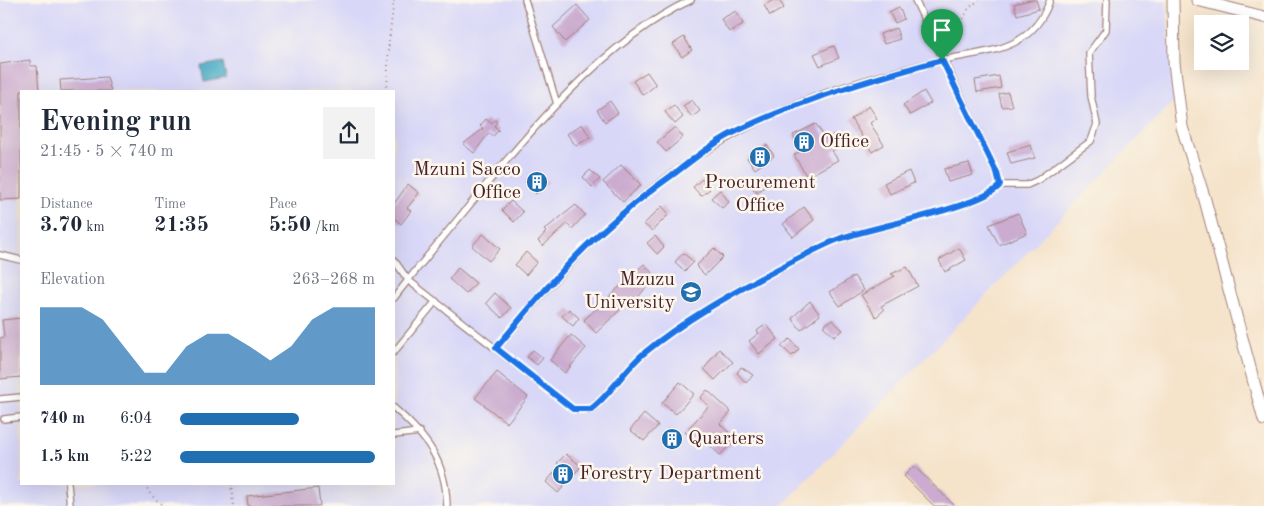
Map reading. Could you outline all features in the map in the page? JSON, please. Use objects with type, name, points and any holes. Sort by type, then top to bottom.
[{"type":"street","points":[[1172,0],[1174,62],[1182,127],[1205,200],[1264,420]]},
{"type":"street","points":[[1197,0],[1264,17]]},
{"type":"lane","points":[[525,0],[557,104]]},
{"type":"lane","points":[[395,297],[500,167],[557,104],[625,42],[661,16],[691,0]]},
{"type":"lane","points":[[395,261],[408,280],[573,409],[591,409],[641,355],[728,295],[838,239],[995,192],[1000,185],[997,173],[915,0]]},
{"type":"lane","points":[[496,348],[556,278],[598,235],[647,193],[701,153],[739,130],[790,107],[840,88],[942,60],[1002,49],[1023,38],[1038,23],[1050,0]]},
{"type":"lane","points":[[1000,185],[1027,185],[1038,180],[1091,140],[1097,124],[1091,96],[1089,53],[1106,30],[1108,22],[1107,0]]},
{"type":"lane","points":[[0,255],[20,260]]},
{"type":"lane","points":[[395,351],[436,301]]},
{"type":"lane","points":[[0,398],[20,397]]},
{"type":"lane","points":[[395,409],[420,432],[435,453],[443,473],[447,506]]},
{"type":"lane","points":[[4,419],[20,417]]},
{"type":"lane","points":[[395,435],[420,432]]},
{"type":"lane","points":[[68,485],[70,506]]},
{"type":"path","points":[[387,90],[389,41],[394,0]]},
{"type":"path","points":[[942,60],[969,8],[979,0]]},
{"type":"path","points":[[146,485],[150,494],[163,506]]},
{"type":"path","points":[[231,485],[233,506]]},
{"type":"shaded area","name":"Mzuzu University","points":[[0,0],[1166,0],[1174,101],[782,506],[0,506]]},
{"type":"water","points":[[223,62],[226,78],[204,82],[201,66]]},
{"type":"building","points":[[774,0],[779,0],[784,8],[770,16],[764,5]]},
{"type":"building","points":[[1036,0],[1039,9],[1017,15],[1014,4]]},
{"type":"building","points":[[577,5],[590,20],[565,42],[553,27]]},
{"type":"building","points":[[899,7],[904,19],[895,23],[889,12]]},
{"type":"building","points":[[736,11],[743,24],[729,32],[721,19]]},
{"type":"building","points":[[896,28],[900,39],[884,44],[880,34]]},
{"type":"building","points":[[684,37],[692,50],[682,57],[673,44]]},
{"type":"building","points":[[834,46],[839,58],[820,66],[814,54]]},
{"type":"building","points":[[30,60],[30,66],[37,66],[39,90],[20,90],[20,199],[0,200],[0,64]]},
{"type":"building","points":[[647,72],[656,85],[643,95],[633,81]]},
{"type":"building","points":[[999,76],[1001,88],[977,92],[975,80]]},
{"type":"building","points":[[107,77],[111,90],[61,90],[60,80]]},
{"type":"building","points":[[924,91],[931,103],[910,115],[903,105]]},
{"type":"building","points":[[1008,92],[1012,106],[1002,107],[999,94]]},
{"type":"building","points":[[692,100],[700,111],[692,117],[683,106]]},
{"type":"building","points":[[610,101],[618,113],[605,122],[597,110]]},
{"type":"building","points":[[674,105],[683,117],[675,124],[665,112]]},
{"type":"building","points":[[869,106],[877,118],[870,123],[884,145],[872,152],[851,119]]},
{"type":"building","points":[[486,119],[491,123],[495,120],[497,122],[494,126],[499,130],[493,136],[489,133],[474,153],[463,144],[483,129],[480,126]]},
{"type":"building","points":[[582,124],[590,137],[576,146],[567,134]]},
{"type":"building","points":[[816,124],[826,139],[834,134],[841,145],[832,151],[838,160],[807,177],[794,155],[802,150],[793,135]]},
{"type":"building","points":[[675,127],[683,137],[666,152],[657,142]]},
{"type":"building","name":"Procurement Office","points":[[767,145],[774,156],[755,169],[747,158]]},
{"type":"building","points":[[1031,145],[1035,158],[1011,164],[1007,152]]},
{"type":"building","points":[[969,163],[973,175],[948,182],[944,169]]},
{"type":"building","points":[[621,165],[641,185],[623,202],[603,182]]},
{"type":"building","points":[[590,170],[600,179],[592,187],[583,177]]},
{"type":"building","name":"Mzuni Sacco Office","points":[[538,171],[548,182],[536,194],[525,182]]},
{"type":"building","points":[[909,171],[914,183],[890,194],[884,183]]},
{"type":"building","points":[[756,176],[765,186],[757,193],[749,184]]},
{"type":"building","points":[[702,179],[710,189],[701,196],[693,187]]},
{"type":"building","points":[[408,184],[419,193],[407,208],[411,211],[401,224],[395,219],[395,203]]},
{"type":"building","points":[[720,190],[729,202],[722,208],[711,198]]},
{"type":"building","points":[[511,201],[523,212],[514,222],[502,210]]},
{"type":"building","points":[[576,205],[585,215],[572,229],[567,224],[543,246],[538,241],[546,232],[544,230]]},
{"type":"building","points":[[662,206],[669,214],[652,231],[644,224]]},
{"type":"building","points":[[804,207],[814,220],[793,237],[783,224]]},
{"type":"building","points":[[1018,213],[1027,233],[999,245],[989,225]]},
{"type":"building","points":[[483,234],[500,249],[489,261],[472,246]]},
{"type":"building","points":[[655,236],[664,247],[657,254],[647,243]]},
{"type":"building","points":[[714,248],[723,257],[705,275],[696,266]]},
{"type":"building","points":[[959,248],[966,260],[945,272],[939,260]]},
{"type":"building","points":[[526,252],[537,262],[526,275],[515,265]]},
{"type":"building","points":[[683,253],[694,262],[685,271],[675,262]]},
{"type":"building","points":[[644,264],[655,276],[635,301],[632,298],[596,333],[584,320]]},
{"type":"building","points":[[907,267],[918,286],[881,306],[884,310],[876,317],[861,295],[895,276],[891,274]]},
{"type":"building","points":[[458,268],[476,283],[466,294],[449,279]]},
{"type":"building","points":[[854,276],[864,290],[840,306],[830,292]]},
{"type":"building","points":[[495,293],[511,308],[502,318],[486,303]]},
{"type":"building","points":[[810,301],[820,315],[801,330],[792,318]]},
{"type":"building","points":[[569,309],[579,318],[573,326],[562,316]]},
{"type":"building","points":[[20,318],[20,377],[0,379],[0,338],[4,337],[2,320]]},
{"type":"building","points":[[832,320],[843,330],[834,336],[823,326]]},
{"type":"building","points":[[766,324],[778,339],[759,354],[749,341]]},
{"type":"building","points":[[571,335],[586,348],[565,373],[550,360]]},
{"type":"building","points":[[790,339],[799,349],[792,356],[781,346]]},
{"type":"building","points":[[719,349],[733,362],[715,380],[704,369]]},
{"type":"building","points":[[533,350],[543,358],[537,365],[527,357]]},
{"type":"building","points":[[741,367],[753,375],[746,383],[737,373]]},
{"type":"building","points":[[497,372],[528,397],[507,423],[475,398]]},
{"type":"building","points":[[680,382],[694,394],[676,414],[662,403]]},
{"type":"building","points":[[707,390],[731,412],[720,424],[736,439],[720,455],[705,441],[700,446],[685,432],[709,406],[700,398]]},
{"type":"building","points":[[644,414],[658,426],[644,441],[630,430]]},
{"type":"building","name":"Quarters","points":[[670,430],[681,440],[674,448],[664,438]]},
{"type":"building","name":"Forestry Department","points":[[566,454],[581,466],[558,493],[546,482],[560,466],[557,463]]},
{"type":"building","points":[[914,466],[955,506],[934,506],[904,476]]},
{"type":"building","points":[[318,488],[320,506],[248,506],[247,496]]},
{"type":"place","name":"Office","points":[[804,142]]},
{"type":"place","name":"Procurement Office","points":[[760,157]]},
{"type":"place","name":"Mzuni Sacco Office","points":[[537,182]]},
{"type":"place","name":"Mzuzu University","points":[[691,292]]},
{"type":"place","name":"Quarters","points":[[672,439]]},
{"type":"place","name":"Forestry Department","points":[[563,474]]},
{"type":"route","points":[[942,60],[997,173],[1000,185],[995,192],[949,208],[838,239],[754,281],[728,295],[641,355],[598,404],[591,409],[573,409],[496,348],[556,278],[598,235],[647,193],[701,153],[739,130],[790,107],[840,88],[942,60]]}]
